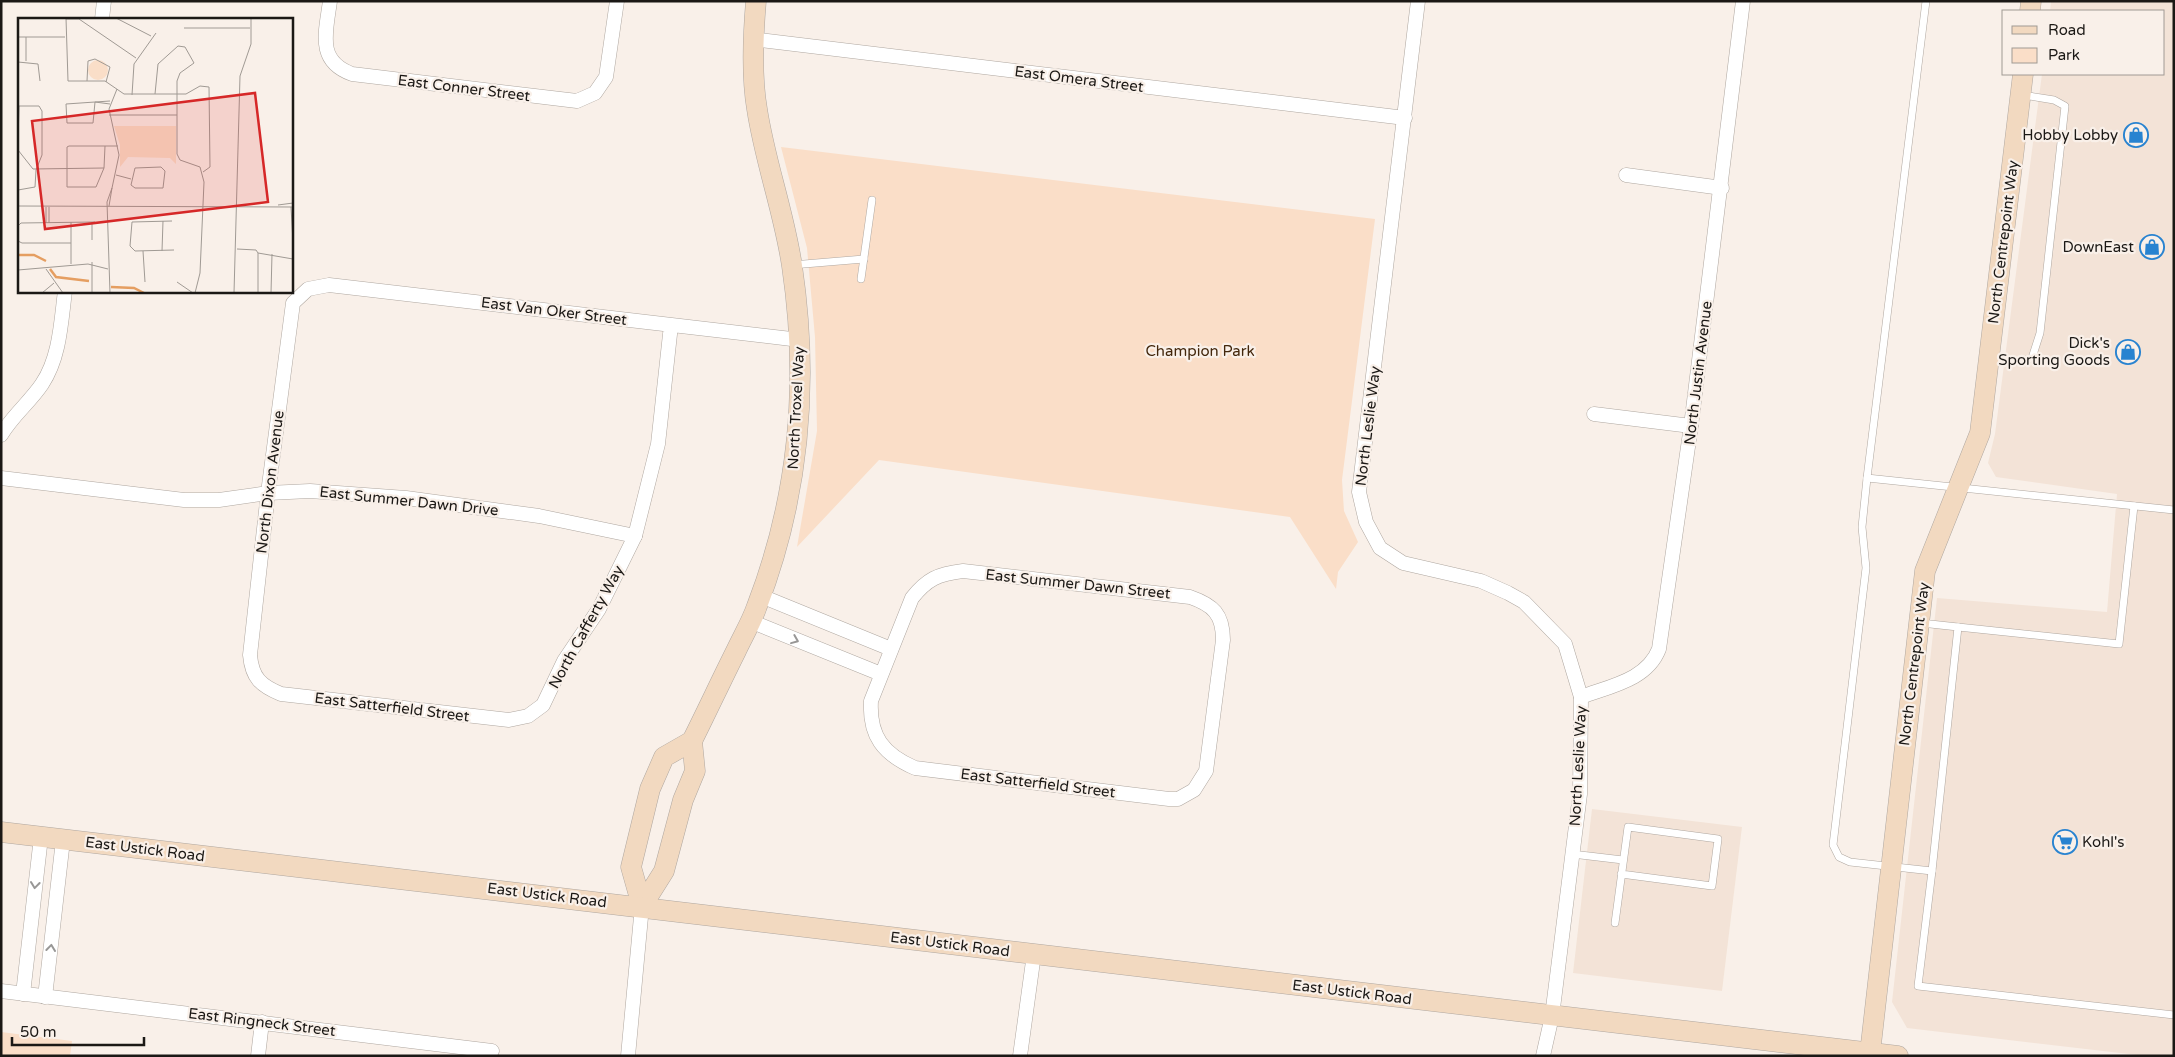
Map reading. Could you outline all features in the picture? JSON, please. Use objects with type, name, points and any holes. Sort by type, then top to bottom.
[{"type":"street","points":[[102,18],[104,1]]},
{"type":"street","name":"East Conner Street","points":[[330,1],[324,44],[334,63],[341,70],[352,74],[577,101],[595,93],[602,85],[608,70],[617,1]]},
{"type":"street","name":"North Troxel Way","points":[[692,741],[761,596],[779,540],[792,478],[800,395],[800,340],[792,265],[783,218],[756,107],[752,39],[756,1]]},
{"type":"street","name":"North Leslie Way","points":[[1418,1],[1359,492],[1366,522],[1380,548],[1403,563],[1481,581],[1502,589],[1524,602],[1565,644],[1581,697],[1580,794],[1552,1016],[1543,1056]]},
{"type":"street","name":"North Justin Avenue","points":[[1581,697],[1634,678],[1644,672],[1657,656],[1659,649],[1691,426],[1722,188],[1743,1]]},
{"type":"street","name":"East Omera Street","points":[[752,39],[1405,118]]},
{"type":"street","name":"North Centrepoint Way","points":[[1870,1054],[1925,571],[1960,488],[1980,433],[2023,75]]},
{"type":"street","points":[[1626,175],[1722,188]]},
{"type":"street","name":"East Van Oker Street","points":[[308,289],[329,285],[800,340]]},
{"type":"street","name":"North Dixon Avenue","points":[[258,681],[251,669],[250,655],[268,494],[293,303],[308,289]]},
{"type":"street","points":[[1,435],[8,423],[42,384],[53,361],[65,292]]},
{"type":"street","name":"North Cafferty Way","points":[[528,716],[543,705],[564,661],[599,608],[635,536],[658,444],[671,325]]},
{"type":"street","points":[[1594,414],[1691,426]]},
{"type":"street","name":"East Summer Dawn Drive","points":[[1,478],[184,500],[219,500],[310,491],[406,498],[540,516],[635,536]]},
{"type":"street","name":"East Summer Dawn Street","points":[[892,649],[912,598],[922,585],[936,576],[963,571],[1190,597],[1205,602],[1216,612],[1223,631],[1222,649],[1206,771],[1194,790]]},
{"type":"street","points":[[750,621],[882,674],[892,649],[761,596]]},
{"type":"street","name":"East Satterfield Street","points":[[882,674],[871,700],[870,716],[874,732],[885,751],[900,762],[915,768],[1169,799],[1178,799],[1194,790]]},
{"type":"street","name":"East Satterfield Street","points":[[258,681],[269,689],[282,694],[509,720],[528,716]]},
{"type":"street","points":[[628,1056],[642,906],[631,867],[650,789],[664,757],[692,741],[695,771],[683,800],[664,871],[642,906]]},
{"type":"street","name":"East Ustick Road","points":[[1,832],[642,906],[1898,1056]]},
{"type":"street","points":[[23,994],[41,837]]},
{"type":"street","points":[[45,997],[63,840]]},
{"type":"street","points":[[1020,1056],[1034,954]]},
{"type":"street","name":"East Ringneck Street","points":[[1,991],[262,1022],[461,1051],[492,1051]]},
{"type":"street","points":[[258,1056],[262,1022]]},
{"type":"lane","points":[[1926,1],[1867,478],[1862,527],[1866,568],[1833,845],[1838,857],[1844,860],[1932,871]]},
{"type":"lane","points":[[1989,359],[2018,362],[2032,358],[2040,333],[2065,106],[2054,100],[2020,95]]},
{"type":"lane","points":[[861,279],[872,200]]},
{"type":"lane","points":[[792,265],[864,259]]},
{"type":"lane","points":[[1867,478],[2174,510]]},
{"type":"lane","points":[[1918,622],[2119,644],[2134,506]]},
{"type":"lane","points":[[1958,627],[1918,986],[2174,1015]]},
{"type":"lane","points":[[1615,923],[1621,874],[1628,827],[1718,839],[1712,886],[1621,874]]},
{"type":"lane","points":[[1572,854],[1623,860]]},
{"type":"shaded area","points":[[2051,1],[2174,1],[2174,1056],[2146,1056],[1907,1028],[1892,1002],[1937,598],[2107,612],[2117,494],[1996,477],[1988,463],[1995,434],[2042,75],[2165,75],[2165,10],[2050,10]]},
{"type":"shaded area","points":[[1592,809],[1742,827],[1722,991],[1573,973]]},
{"type":"green space","name":"Champion Park","points":[[781,147],[1375,219],[1342,480],[1344,511],[1358,542],[1338,572],[1336,589],[1290,517],[879,460],[797,547],[817,431],[815,337],[807,248]]},
{"type":"green space","points":[[1,1032],[72,1041],[70,1056],[1,1056]]},
{"type":"place","name":"Hobby Lobby","points":[[2136,135]]},
{"type":"place","name":"DownEast","points":[[2152,247]]},
{"type":"place","name":"Dick's Sporting Goods","points":[[2128,352]]},
{"type":"place","name":"Kohl's","points":[[2065,842]]}]
